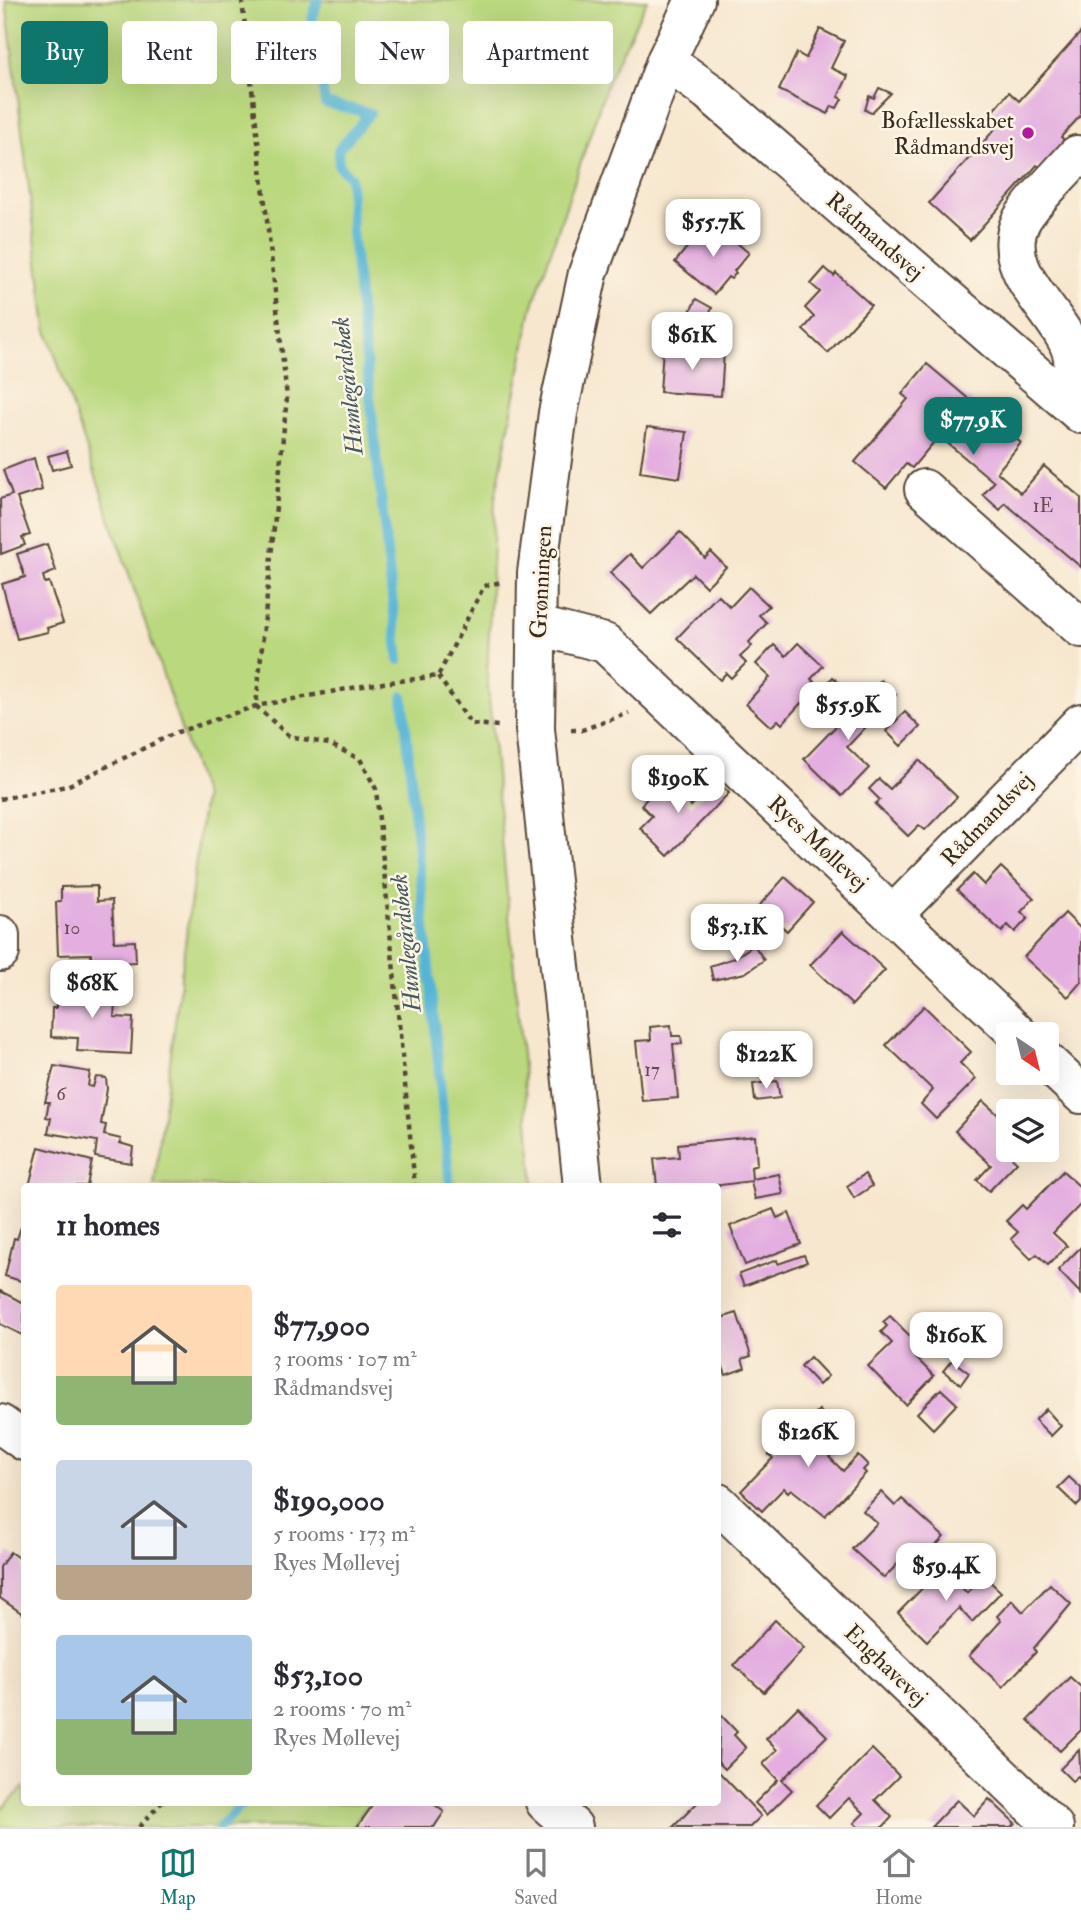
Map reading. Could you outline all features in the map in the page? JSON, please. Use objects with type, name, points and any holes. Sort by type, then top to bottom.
[{"type":"street","name":"Grønningen","points":[[583,1183],[536,729],[537,573],[558,413],[588,273],[666,61],[695,0]]},
{"type":"street","name":"Rådmandsvej","points":[[666,61],[708,91],[1071,406]]},
{"type":"street","points":[[1071,406],[1074,366],[1067,341],[1020,270],[1016,246],[1021,221],[1077,155],[1081,159]]},
{"type":"street","points":[[924,489],[1081,628]]},
{"type":"street","name":"Ryes Møllevej","points":[[538,626],[605,643],[1006,1022]]},
{"type":"street","name":"Rådmandsvej","points":[[894,914],[1081,723]]},
{"type":"street","points":[[0,935],[0,952]]},
{"type":"street","points":[[1059,1073],[1081,1094]]},
{"type":"street","points":[[0,1424],[21,1439]]},
{"type":"street","name":"Enghavevej","points":[[721,1506],[1054,1827]]},
{"type":"street","points":[[532,1827],[538,1806]]},
{"type":"street","points":[[549,1806],[573,1827]]},
{"type":"path","points":[[242,0],[287,397],[256,706]]},
{"type":"path","points":[[438,676],[484,586],[537,573]]},
{"type":"path","points":[[0,799],[67,786],[176,733],[256,706],[368,685],[438,676]]},
{"type":"path","points":[[438,676],[471,724],[582,730],[666,700]]},
{"type":"path","points":[[256,706],[289,736],[329,744],[360,759],[376,789],[415,1183]]},
{"type":"path","points":[[139,1827],[158,1806]]},
{"type":"green space","points":[[6,0],[647,0],[613,71],[613,21],[463,21],[463,84],[607,84],[532,308],[495,499],[487,676],[534,1183],[154,1183],[204,797],[46,328]]},
{"type":"green space","points":[[21,1790],[21,1806],[366,1806],[353,1827],[0,1827],[0,1810]]},
{"type":"building","points":[[820,29],[844,41],[831,68],[848,76],[838,97],[842,99],[837,108],[832,106],[828,114],[779,90],[797,53],[806,58]]},
{"type":"building","name":"Bofællesskabet Rådmandsvej","points":[[1081,32],[1081,115],[1061,137],[1066,142],[1042,169],[1037,165],[970,240],[929,203],[995,129],[985,120],[1009,92],[1019,101]]},
{"type":"building","points":[[879,88],[891,93],[871,113],[865,110],[869,96],[874,98]]},
{"type":"building","points":[[714,224],[749,253],[731,279],[728,277],[714,294],[675,262],[693,240],[697,244]]},
{"type":"building","points":[[825,268],[834,276],[836,273],[871,305],[828,353],[803,330],[814,317],[805,308],[820,292],[811,284]]},
{"type":"building","points":[[696,299],[712,308],[704,322],[689,314]]},
{"type":"building","points":[[663,348],[724,352],[721,396],[660,392]]},
{"type":"building","points":[[927,364],[1021,443],[997,472],[1021,493],[1044,466],[1081,498],[1081,567],[1005,503],[1000,510],[983,495],[994,482],[939,436],[912,468],[906,464],[886,488],[855,462],[908,399],[902,394]]},
{"type":"building","points":[[647,427],[687,432],[680,478],[640,472]]},
{"type":"building","points":[[67,451],[71,465],[52,470],[48,456]]},
{"type":"building","points":[[34,458],[42,490],[17,498],[30,535],[22,537],[25,545],[1,554],[0,499],[12,495],[3,470]]},
{"type":"building","points":[[680,532],[705,558],[711,552],[726,567],[706,587],[693,574],[651,614],[610,573],[630,554],[643,568]]},
{"type":"building","points":[[47,544],[56,571],[43,576],[45,583],[49,582],[63,623],[47,628],[48,632],[17,639],[2,584],[25,577],[17,554]]},
{"type":"building","points":[[749,587],[769,606],[759,615],[767,623],[749,642],[752,646],[740,657],[746,663],[731,678],[726,673],[720,680],[677,638],[718,595],[730,607]]},
{"type":"building","points":[[798,643],[823,666],[811,679],[822,689],[833,677],[843,687],[815,716],[801,703],[782,724],[778,720],[771,727],[746,704],[770,677],[756,664],[774,645],[786,656]]},
{"type":"building","points":[[881,680],[896,695],[847,747],[869,768],[842,796],[804,759]]},
{"type":"building","points":[[905,712],[920,727],[901,746],[886,731]]},
{"type":"building","points":[[919,760],[957,797],[925,830],[919,825],[908,836],[875,804],[880,800],[869,789],[879,779],[890,789]]},
{"type":"building","points":[[716,780],[729,793],[668,856],[640,828],[652,816],[641,805],[660,784],[671,795],[675,790],[691,806]]},
{"type":"building","points":[[1001,867],[1034,898],[1021,912],[1028,918],[1015,932],[1008,925],[1002,932],[957,890],[973,874],[984,885]]},
{"type":"building","points":[[785,877],[813,902],[787,931],[770,916],[760,926],[749,917]]},
{"type":"building","points":[[97,886],[97,901],[112,900],[114,942],[135,941],[136,962],[119,963],[119,974],[103,975],[103,966],[92,966],[91,954],[58,955],[56,902],[61,901],[61,887]]},
{"type":"building","points":[[1065,913],[1081,929],[1081,982],[1068,997],[1024,957]]},
{"type":"building","points":[[843,931],[885,970],[852,1005],[810,965]]},
{"type":"building","points":[[754,945],[764,960],[745,973],[713,980],[710,966],[734,958]]},
{"type":"building","points":[[61,986],[116,988],[114,1017],[133,1018],[131,1054],[77,1051],[78,1038],[51,1037],[52,1008],[56,1008],[56,997],[60,997]]},
{"type":"building","points":[[924,1006],[971,1052],[960,1063],[976,1079],[936,1119],[921,1104],[933,1090],[886,1045]]},
{"type":"building","points":[[671,1025],[672,1036],[681,1036],[682,1044],[673,1044],[678,1098],[642,1101],[636,1041],[651,1040],[650,1027]]},
{"type":"building","points":[[54,1066],[90,1072],[88,1086],[93,1087],[96,1077],[106,1078],[107,1089],[101,1124],[106,1125],[104,1135],[121,1139],[120,1143],[133,1147],[131,1163],[95,1157],[97,1141],[48,1133],[51,1118],[46,1117],[49,1102],[45,1102]]},
{"type":"building","points":[[777,1081],[780,1098],[755,1101],[753,1084]]},
{"type":"building","points":[[983,1101],[996,1113],[996,1162],[1017,1162],[989,1191],[977,1180],[991,1165],[955,1131]]},
{"type":"building","points":[[755,1136],[757,1165],[751,1167],[752,1179],[779,1174],[783,1194],[755,1199],[751,1181],[721,1185],[657,1183],[654,1159],[679,1157],[678,1144]]},
{"type":"building","points":[[39,1147],[92,1161],[88,1183],[30,1183]]},
{"type":"building","points":[[1063,1171],[1081,1188],[1081,1204],[1053,1233],[1067,1246],[1048,1265],[1037,1254],[1031,1259],[1011,1239],[1018,1232],[1006,1221],[1022,1205],[1026,1209]]},
{"type":"building","points":[[865,1174],[872,1186],[854,1198],[847,1186]]},
{"type":"building","points":[[773,1209],[777,1218],[789,1213],[801,1244],[745,1265],[730,1226]]},
{"type":"building","points":[[21,1227],[21,1281],[5,1276],[14,1238],[17,1239]]},
{"type":"building","points":[[1081,1247],[1081,1294],[1058,1270]]},
{"type":"building","points":[[804,1255],[807,1262],[744,1286],[739,1274],[777,1260],[778,1264]]},
{"type":"building","points":[[0,1291],[21,1302],[21,1334],[0,1324]]},
{"type":"building","points":[[737,1313],[751,1356],[742,1359],[745,1368],[726,1375],[721,1368],[721,1318]]},
{"type":"building","points":[[890,1316],[922,1348],[915,1357],[934,1376],[906,1405],[868,1366],[892,1343],[881,1332],[887,1326],[883,1322]]},
{"type":"building","points":[[810,1357],[828,1376],[819,1385],[801,1366]]},
{"type":"building","points":[[952,1360],[969,1373],[961,1384],[943,1371]]},
{"type":"building","points":[[941,1389],[957,1404],[933,1429],[917,1413]]},
{"type":"building","points":[[1046,1409],[1061,1426],[1051,1436],[1035,1420]]},
{"type":"building","points":[[819,1410],[848,1438],[829,1457],[843,1471],[858,1455],[868,1465],[863,1470],[866,1473],[825,1516],[791,1489],[788,1492],[784,1488],[762,1511],[741,1491],[773,1458],[769,1455],[780,1444],[783,1447]]},
{"type":"building","points":[[1069,1477],[1081,1488],[1081,1502],[1077,1506],[1058,1488]]},
{"type":"building","points":[[881,1492],[895,1506],[902,1499],[944,1537],[923,1559],[912,1549],[884,1578],[852,1549],[877,1523],[863,1511]]},
{"type":"building","points":[[10,1552],[21,1560],[21,1613],[0,1598],[0,1567]]},
{"type":"building","points":[[942,1568],[967,1593],[984,1576],[1001,1592],[972,1622],[959,1608],[927,1641],[898,1613]]},
{"type":"building","points":[[1050,1584],[1071,1604],[1034,1648],[1036,1652],[1003,1687],[969,1656],[1001,1621],[997,1616],[1012,1600],[1023,1612]]},
{"type":"building","points":[[775,1620],[804,1648],[764,1692],[734,1665]]},
{"type":"building","points":[[1070,1677],[1081,1687],[1081,1730],[1060,1751],[1028,1720]]},
{"type":"building","points":[[798,1707],[827,1736],[782,1780],[792,1790],[767,1815],[755,1803],[778,1780],[763,1764],[777,1750],[766,1739]]},
{"type":"building","points":[[721,1715],[737,1732],[734,1735],[746,1748],[725,1769],[721,1765]]},
{"type":"building","points":[[872,1749],[899,1776],[875,1800],[892,1817],[883,1827],[858,1827],[854,1823],[864,1813],[849,1798],[829,1818],[816,1805]]},
{"type":"building","points":[[1079,1750],[1081,1780],[1078,1776],[1072,1781],[1060,1769]]},
{"type":"building","points":[[721,1774],[761,1816],[750,1827],[673,1827],[694,1806],[721,1806]]},
{"type":"building","points":[[989,1799],[1015,1823],[1011,1827],[931,1827],[957,1800],[974,1816]]},
{"type":"building","points":[[372,1806],[436,1806],[444,1812],[434,1827],[357,1827]]},
{"type":"waterway","name":"Humlegårdsbæk","points":[[318,0],[312,19],[325,103],[370,113],[338,150],[339,166],[350,177],[352,232],[399,660]]},
{"type":"waterway","name":"Humlegårdsbæk","points":[[403,696],[450,1183]]},
{"type":"waterway","name":"Humlegårdsbæk","points":[[219,1827],[241,1806]]},
{"type":"place","name":"Bofællesskabet Rådmandsvej","points":[[1028,133]]}]
